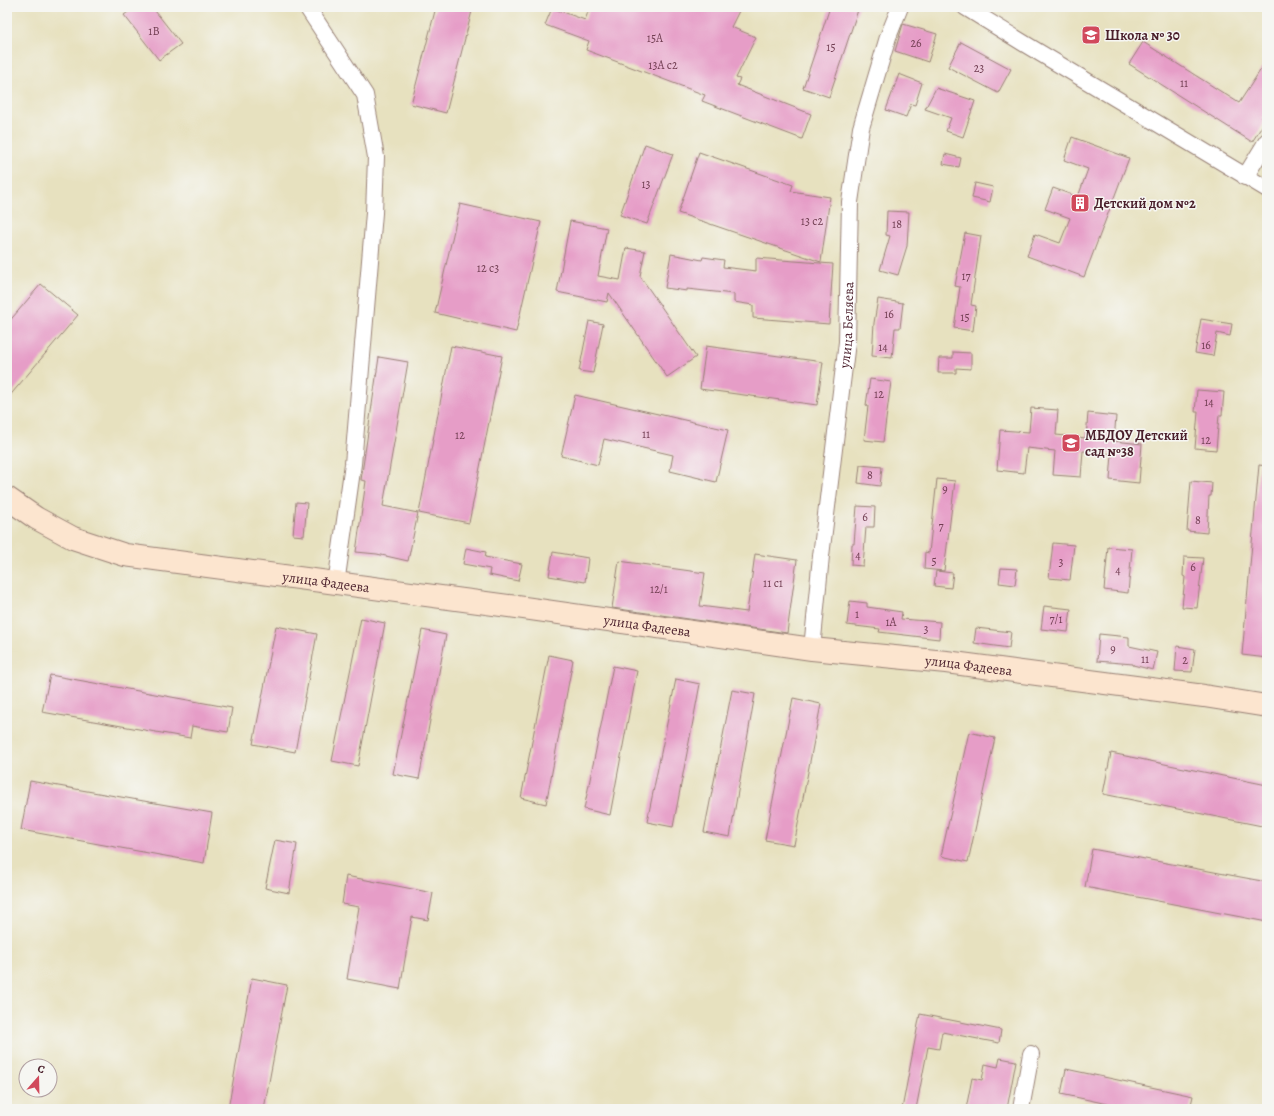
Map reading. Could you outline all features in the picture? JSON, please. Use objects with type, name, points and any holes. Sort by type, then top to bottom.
[{"type":"main road","name":"улица Фадеева","points":[[7,498],[36,518],[73,538],[125,555],[524,608],[812,649],[946,662],[1204,696],[1267,706]]},
{"type":"street","points":[[307,7],[365,95],[376,157],[374,213],[353,464],[336,584]]},
{"type":"street","name":"улица Беляева","points":[[812,649],[822,548],[847,342],[850,202],[861,128],[888,38],[900,7]]},
{"type":"street","points":[[965,7],[1267,189]]},
{"type":"street","points":[[1246,177],[1267,141]]},
{"type":"street","points":[[1021,1109],[1031,1054]]},
{"type":"building","points":[[135,7],[152,7],[181,44],[159,60],[124,15]]},
{"type":"building","points":[[436,7],[473,7],[446,113],[411,104]]},
{"type":"building","points":[[590,7],[741,7],[731,27],[756,37],[736,78],[740,79],[737,85],[811,114],[802,139],[702,101],[705,95],[586,50],[589,41],[545,25],[552,8],[585,20]]},
{"type":"building","points":[[830,7],[859,7],[829,97],[803,88]]},
{"type":"building","points":[[903,24],[937,34],[928,62],[895,51]]},
{"type":"building","points":[[961,42],[1011,69],[998,93],[948,67]]},
{"type":"building","points":[[1143,42],[1239,103],[1267,60],[1267,110],[1262,118],[1266,120],[1252,142],[1129,64]]},
{"type":"building","points":[[899,74],[922,83],[915,105],[911,104],[906,117],[886,110]]},
{"type":"building","points":[[936,88],[975,101],[963,137],[946,131],[951,118],[925,109]]},
{"type":"building","name":"Детский дом №2","points":[[1072,137],[1129,158],[1084,277],[1027,256],[1035,234],[1060,243],[1070,218],[1045,209],[1053,188],[1078,197],[1088,169],[1064,160]]},
{"type":"building","points":[[645,144],[673,154],[647,224],[620,215]]},
{"type":"building","points":[[699,152],[793,185],[791,191],[830,197],[821,262],[678,213]]},
{"type":"building","points":[[945,154],[961,158],[959,167],[943,164]]},
{"type":"building","points":[[975,183],[993,187],[990,202],[972,198]]},
{"type":"building","points":[[460,204],[541,222],[516,332],[435,313]]},
{"type":"building","points":[[887,211],[909,212],[907,246],[898,275],[880,270],[890,236],[886,235]]},
{"type":"building","points":[[570,221],[607,228],[598,276],[620,280],[626,248],[645,251],[640,276],[696,357],[667,377],[609,293],[607,302],[557,292]]},
{"type":"building","points":[[965,233],[981,236],[971,305],[976,306],[973,331],[954,328],[960,287],[955,286]]},
{"type":"building","points":[[671,254],[702,260],[703,257],[724,260],[723,267],[756,271],[756,258],[833,264],[829,324],[753,318],[753,305],[734,302],[734,294],[665,288]]},
{"type":"building","points":[[41,284],[78,315],[7,399],[7,324]]},
{"type":"building","points":[[878,299],[903,303],[900,328],[895,328],[892,358],[872,356],[874,323]]},
{"type":"building","points":[[1201,319],[1232,324],[1230,336],[1217,333],[1213,356],[1195,353]]},
{"type":"building","points":[[589,321],[603,324],[593,373],[579,371]]},
{"type":"building","points":[[451,346],[502,356],[469,523],[419,513]]},
{"type":"building","points":[[706,346],[823,362],[817,405],[700,389]]},
{"type":"building","points":[[953,352],[971,353],[971,369],[956,368],[956,373],[938,373],[939,358],[953,358]]},
{"type":"building","points":[[379,357],[408,362],[383,506],[418,513],[408,561],[377,554],[356,552],[366,481],[361,480]]},
{"type":"building","points":[[870,379],[891,382],[883,442],[864,440],[868,406],[866,405]]},
{"type":"building","points":[[1197,390],[1224,392],[1222,415],[1219,415],[1216,450],[1195,448],[1198,412],[1195,412]]},
{"type":"building","points":[[575,395],[728,430],[716,482],[670,471],[673,455],[604,439],[598,465],[561,456]]},
{"type":"building","points":[[1031,408],[1058,410],[1056,435],[1086,438],[1088,413],[1116,416],[1114,441],[1142,444],[1139,483],[1110,480],[1112,454],[1083,451],[1081,477],[1053,475],[1055,451],[1027,448],[1024,473],[997,470],[1000,430],[1029,432]]},
{"type":"building","points":[[860,465],[882,467],[880,486],[858,483]]},
{"type":"building","points":[[1259,465],[1267,466],[1267,658],[1242,655]]},
{"type":"building","points":[[937,479],[955,481],[944,571],[924,569],[925,552],[929,553]]},
{"type":"building","points":[[1191,481],[1212,483],[1211,496],[1209,496],[1207,533],[1187,531]]},
{"type":"building","points":[[296,502],[307,503],[304,536],[293,535]]},
{"type":"building","points":[[857,506],[875,507],[874,527],[866,527],[863,566],[851,565]]},
{"type":"building","points":[[1053,543],[1074,545],[1070,580],[1049,578]]},
{"type":"building","points":[[1108,547],[1132,549],[1128,593],[1104,590]]},
{"type":"building","points":[[466,548],[486,552],[485,557],[522,564],[518,581],[489,575],[490,569],[463,564]]},
{"type":"building","points":[[553,552],[588,558],[585,582],[549,576]]},
{"type":"building","points":[[755,554],[797,560],[787,633],[612,608],[619,561],[705,573],[700,606],[747,612]]},
{"type":"building","points":[[1184,557],[1203,558],[1197,608],[1182,607],[1185,577],[1183,576]]},
{"type":"building","points":[[1001,568],[1017,569],[1015,585],[999,583]]},
{"type":"building","points":[[936,571],[953,573],[951,588],[934,586]]},
{"type":"building","points":[[850,601],[867,603],[867,607],[902,612],[901,619],[940,622],[939,639],[879,632],[880,629],[847,625]]},
{"type":"building","points":[[1044,606],[1071,609],[1068,632],[1041,629]]},
{"type":"building","points":[[361,618],[385,623],[358,766],[332,761]]},
{"type":"building","points":[[276,626],[317,634],[295,752],[253,744]]},
{"type":"building","points":[[976,628],[1011,632],[1009,648],[974,643]]},
{"type":"building","points":[[422,630],[446,635],[419,779],[393,774]]},
{"type":"building","points":[[1099,634],[1129,637],[1129,646],[1157,652],[1153,670],[1133,664],[1097,661]]},
{"type":"building","points":[[1177,646],[1195,649],[1192,672],[1175,671]]},
{"type":"building","points":[[549,655],[573,660],[546,804],[521,798]]},
{"type":"building","points":[[613,666],[637,671],[610,815],[584,809]]},
{"type":"building","points":[[50,675],[232,708],[228,732],[192,726],[190,738],[42,712]]},
{"type":"building","points":[[676,679],[700,684],[673,827],[647,822]]},
{"type":"building","points":[[732,690],[755,694],[730,837],[704,832]]},
{"type":"building","points":[[793,698],[821,704],[794,845],[765,840]]},
{"type":"building","points":[[969,732],[995,738],[968,862],[941,856]]},
{"type":"building","points":[[1111,753],[1267,785],[1267,827],[1103,794]]},
{"type":"building","points":[[30,781],[212,813],[204,863],[21,830]]},
{"type":"building","points":[[275,840],[297,844],[289,893],[265,888]]},
{"type":"building","points":[[1092,849],[1267,882],[1267,922],[1085,887]]},
{"type":"building","points":[[346,876],[433,893],[428,920],[412,917],[400,989],[347,979],[359,907],[342,904]]},
{"type":"building","points":[[252,978],[287,985],[264,1109],[228,1109]]},
{"type":"building","points":[[920,1014],[1001,1030],[999,1043],[942,1032],[939,1049],[928,1047],[916,1109],[902,1109]]},
{"type":"building","points":[[1000,1058],[1016,1061],[1007,1109],[966,1109],[972,1078],[982,1080],[985,1064],[998,1067]]},
{"type":"building","points":[[1066,1069],[1193,1096],[1190,1109],[1131,1109],[1061,1094]]},
{"type":"place","name":"Школа № 30","points":[[1091,35]]},
{"type":"place","name":"Детский дом №2","points":[[1080,203]]},
{"type":"place","name":"МБДОУ Детский сад №38","points":[[1071,443]]}]
